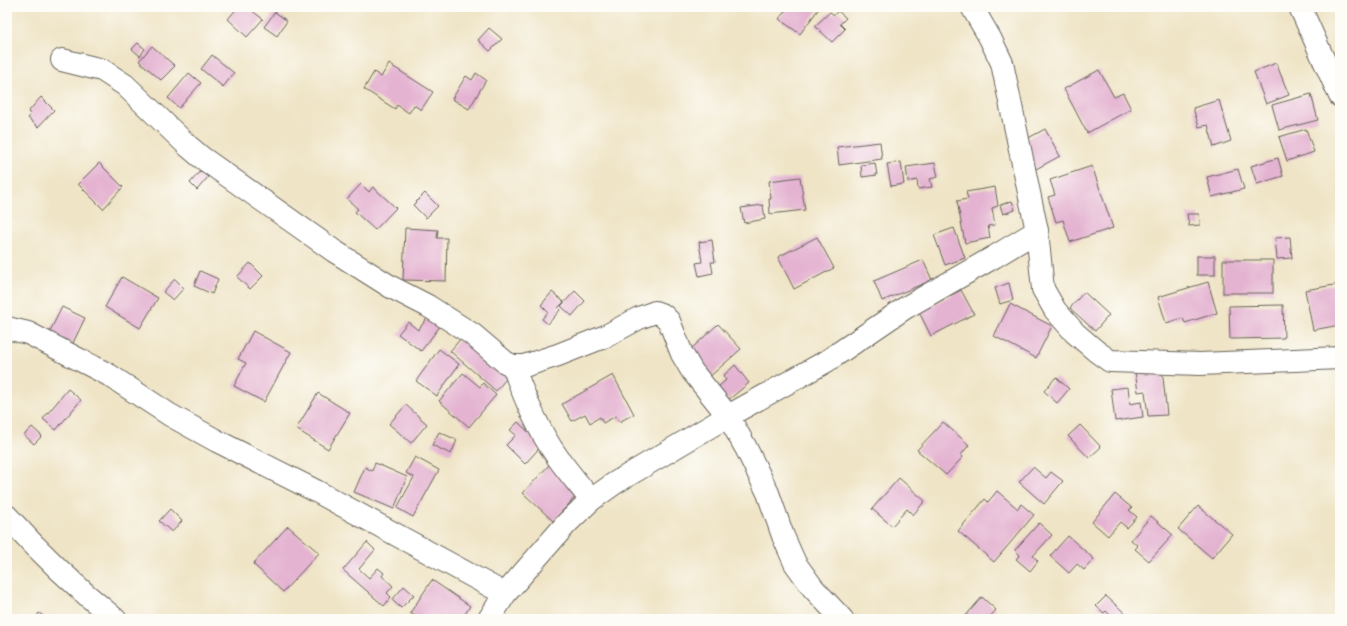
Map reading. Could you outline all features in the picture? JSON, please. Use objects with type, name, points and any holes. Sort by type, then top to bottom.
[{"type":"street","points":[[972,7],[990,38],[1002,63],[1037,231],[1043,289],[1055,310],[1075,333],[1110,361],[1200,364],[1340,358]]},
{"type":"street","points":[[1300,7],[1340,96]]},
{"type":"street","points":[[62,60],[102,70],[125,85],[201,157],[334,251],[391,287],[428,306],[472,334],[505,362],[513,366],[524,366],[558,355],[606,336],[639,318],[655,312],[663,315],[669,321],[682,354],[689,366],[728,416],[758,470],[795,563],[813,588],[842,619]]},
{"type":"street","points":[[490,619],[505,594],[567,523],[591,500],[615,483],[728,416],[827,361],[905,308],[989,261],[1037,231]]},
{"type":"street","points":[[7,328],[28,333],[109,375],[170,415],[217,441],[316,491],[505,594]]},
{"type":"street","points":[[513,366],[524,396],[546,439],[558,458],[591,500]]},
{"type":"street","points":[[7,516],[22,533],[78,587],[115,619]]},
{"type":"building","points":[[238,7],[247,7],[263,19],[247,37],[228,19]]},
{"type":"building","points":[[779,7],[820,7],[800,34],[779,19],[785,11]]},
{"type":"building","points":[[838,11],[846,18],[840,24],[845,29],[832,42],[815,26],[830,12],[834,15]]},
{"type":"building","points":[[275,12],[287,21],[277,36],[264,27]]},
{"type":"building","points":[[489,28],[502,39],[490,51],[478,40]]},
{"type":"building","points":[[138,43],[145,49],[140,56],[132,49]]},
{"type":"building","points":[[152,46],[175,66],[161,80],[139,61]]},
{"type":"building","points":[[212,55],[234,73],[223,87],[201,69]]},
{"type":"building","points":[[1276,63],[1289,95],[1266,104],[1254,72]]},
{"type":"building","points":[[389,64],[433,92],[421,110],[414,105],[409,113],[397,105],[395,109],[364,89],[374,72],[381,77]]},
{"type":"building","points":[[1099,70],[1114,97],[1123,93],[1131,109],[1087,133],[1064,89]]},
{"type":"building","points":[[189,73],[201,83],[179,108],[168,98]]},
{"type":"building","points":[[476,73],[486,80],[469,109],[452,99],[466,76],[472,80]]},
{"type":"building","points":[[1311,94],[1318,120],[1279,130],[1272,105]]},
{"type":"building","points":[[41,97],[54,110],[38,127],[28,118],[31,115],[28,112]]},
{"type":"building","points":[[1219,100],[1231,141],[1214,147],[1208,125],[1199,127],[1193,108]]},
{"type":"building","points":[[1045,129],[1060,156],[1036,169],[1021,142]]},
{"type":"building","points":[[1306,129],[1314,152],[1287,161],[1279,137]]},
{"type":"building","points":[[880,142],[882,159],[839,165],[837,147]]},
{"type":"building","points":[[1278,158],[1283,176],[1257,184],[1251,166]]},
{"type":"building","points":[[901,162],[904,184],[891,186],[887,164]]},
{"type":"building","points":[[99,163],[123,187],[103,209],[78,184]]},
{"type":"building","points":[[875,163],[877,175],[862,177],[861,165]]},
{"type":"building","points":[[935,163],[938,177],[930,179],[932,187],[918,189],[917,180],[908,182],[906,167]]},
{"type":"building","points":[[1092,166],[1113,228],[1070,242],[1063,220],[1056,222],[1048,197],[1055,195],[1050,180]]},
{"type":"building","points":[[1238,169],[1244,189],[1212,197],[1207,177]]},
{"type":"building","points":[[200,171],[208,177],[197,190],[190,183]]},
{"type":"building","points":[[800,177],[805,210],[770,214],[769,199],[771,199],[769,181]]},
{"type":"building","points":[[361,184],[369,192],[373,187],[396,208],[375,230],[355,212],[358,209],[347,199]]},
{"type":"building","points":[[995,187],[998,206],[992,208],[995,225],[988,226],[990,238],[965,243],[957,201],[968,199],[966,192]]},
{"type":"building","points":[[425,193],[438,206],[426,218],[413,205]]},
{"type":"building","points":[[1012,201],[1015,210],[1003,214],[1000,205]]},
{"type":"building","points":[[763,205],[765,219],[744,223],[741,208]]},
{"type":"building","points":[[1187,214],[1199,214],[1200,225],[1189,226]]},
{"type":"building","points":[[405,228],[438,230],[437,238],[447,238],[446,281],[403,280]]},
{"type":"building","points":[[954,228],[965,258],[945,265],[934,235]]},
{"type":"building","points":[[817,237],[834,268],[794,289],[778,257]]},
{"type":"building","points":[[1290,237],[1292,258],[1277,259],[1275,238]]},
{"type":"building","points":[[712,240],[715,262],[711,262],[713,273],[699,276],[696,263],[702,262],[699,242]]},
{"type":"building","points":[[1197,256],[1215,256],[1215,275],[1197,275]]},
{"type":"building","points":[[923,260],[932,280],[882,301],[874,281]]},
{"type":"building","points":[[1223,260],[1273,260],[1273,293],[1223,293]]},
{"type":"building","points":[[250,263],[263,276],[250,289],[237,277]]},
{"type":"building","points":[[200,271],[218,279],[212,294],[194,286]]},
{"type":"building","points":[[122,277],[158,298],[140,328],[105,307]]},
{"type":"building","points":[[175,279],[184,288],[173,300],[163,292]]},
{"type":"building","points":[[1208,282],[1217,313],[1185,323],[1183,318],[1166,323],[1158,297]]},
{"type":"building","points":[[1009,283],[1013,300],[1000,304],[995,288]]},
{"type":"building","points":[[1340,284],[1340,325],[1313,330],[1305,290]]},
{"type":"building","points":[[961,290],[974,314],[931,336],[919,312]]},
{"type":"building","points":[[575,291],[585,301],[572,316],[561,306]]},
{"type":"building","points":[[552,292],[564,302],[558,308],[560,310],[548,324],[542,319],[548,312],[541,305]]},
{"type":"building","points":[[1084,292],[1109,315],[1095,331],[1070,308]]},
{"type":"building","points":[[1010,304],[1052,326],[1036,358],[994,336]]},
{"type":"building","points":[[1283,305],[1284,338],[1230,339],[1229,306]]},
{"type":"building","points":[[62,307],[85,318],[72,345],[49,333]]},
{"type":"building","points":[[429,316],[441,325],[421,351],[398,334],[408,322],[418,330]]},
{"type":"building","points":[[718,324],[741,349],[707,379],[693,364],[698,359],[690,350]]},
{"type":"building","points":[[253,331],[291,352],[264,402],[234,386],[246,363],[238,359]]},
{"type":"building","points":[[464,335],[510,374],[496,391],[450,351]]},
{"type":"building","points":[[439,349],[459,364],[437,396],[416,381]]},
{"type":"building","points":[[735,365],[749,383],[727,401],[717,388],[726,380],[723,376]]},
{"type":"building","points":[[1162,368],[1167,415],[1148,416],[1145,391],[1138,392],[1135,371]]},
{"type":"building","points":[[463,373],[480,387],[483,383],[496,395],[469,427],[439,401]]},
{"type":"building","points":[[613,375],[634,414],[619,422],[616,416],[603,423],[600,417],[590,423],[585,414],[572,421],[562,404]]},
{"type":"building","points":[[1056,377],[1069,389],[1057,403],[1044,391]]},
{"type":"building","points":[[1128,387],[1130,404],[1141,402],[1143,417],[1115,421],[1111,389]]},
{"type":"building","points":[[68,389],[81,400],[56,430],[43,419]]},
{"type":"building","points":[[318,393],[350,413],[328,449],[296,429]]},
{"type":"building","points":[[406,405],[427,424],[411,443],[389,424]]},
{"type":"building","points":[[7,406],[12,410],[7,416]]},
{"type":"building","points":[[518,422],[542,445],[525,464],[506,445],[516,435],[510,430]]},
{"type":"building","points":[[943,422],[969,445],[961,455],[963,457],[946,475],[917,450]]},
{"type":"building","points":[[1080,425],[1101,447],[1089,458],[1068,436]]},
{"type":"building","points":[[32,427],[42,436],[34,444],[24,435]]},
{"type":"building","points":[[439,432],[457,440],[451,454],[432,445]]},
{"type":"building","points":[[415,457],[439,470],[413,517],[397,508],[414,477],[406,473]]},
{"type":"building","points":[[375,463],[407,477],[394,509],[354,492],[365,467],[372,471]]},
{"type":"building","points":[[550,464],[580,492],[553,521],[523,493]]},
{"type":"building","points":[[1033,467],[1046,478],[1051,472],[1063,481],[1044,504],[1019,482]]},
{"type":"building","points":[[899,478],[925,501],[913,515],[907,509],[892,526],[872,509]]},
{"type":"building","points":[[997,491],[1018,509],[1021,504],[1034,515],[994,562],[958,531],[985,499],[988,502]]},
{"type":"building","points":[[1115,494],[1132,508],[1129,510],[1137,517],[1127,528],[1120,522],[1108,536],[1092,522]]},
{"type":"building","points":[[1198,506],[1232,534],[1212,558],[1178,529]]},
{"type":"building","points":[[170,509],[182,521],[172,532],[159,521]]},
{"type":"building","points":[[1151,516],[1173,535],[1149,561],[1135,549],[1138,546],[1131,540]]},
{"type":"building","points":[[1039,523],[1052,535],[1033,556],[1038,561],[1030,571],[1016,559],[1020,555],[1015,550]]},
{"type":"building","points":[[288,526],[319,553],[283,592],[253,564]]},
{"type":"building","points":[[1068,536],[1094,559],[1084,570],[1077,564],[1069,573],[1050,556]]},
{"type":"building","points":[[367,542],[375,550],[359,569],[369,578],[378,568],[384,573],[382,576],[393,586],[387,593],[391,597],[384,606],[343,570]]},
{"type":"building","points":[[432,580],[470,606],[462,619],[420,619],[410,613]]},
{"type":"building","points":[[404,586],[414,595],[401,608],[392,600]]},
{"type":"building","points":[[1106,596],[1128,616],[1126,619],[1114,619],[1106,611],[1104,613],[1096,606]]},
{"type":"building","points":[[982,597],[996,610],[988,619],[963,619]]},
{"type":"building","points":[[39,613],[47,619],[35,619]]}]
